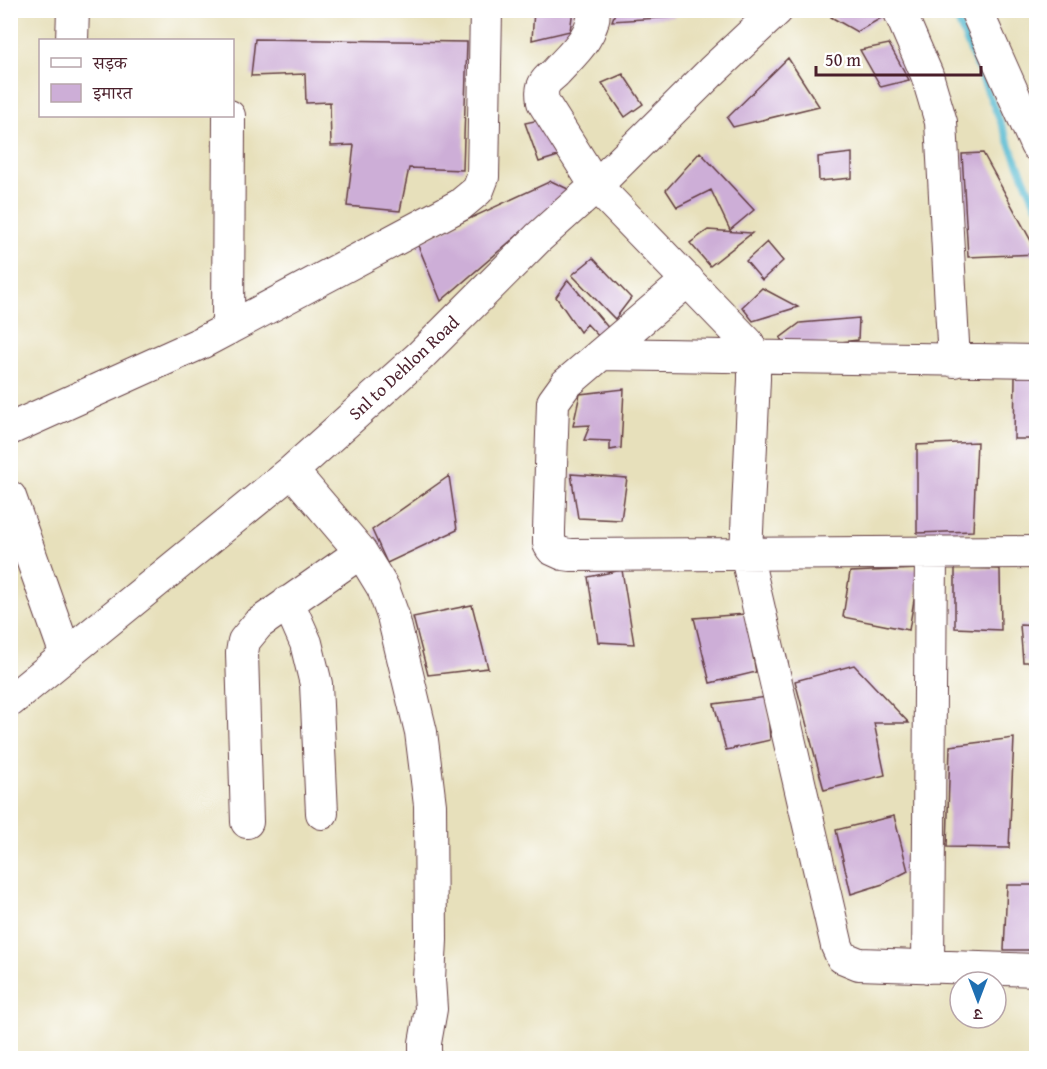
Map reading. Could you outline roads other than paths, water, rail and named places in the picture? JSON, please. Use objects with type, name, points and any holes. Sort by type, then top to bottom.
[{"type":"street","points":[[72,39],[73,10]]},
{"type":"street","points":[[10,429],[228,329],[460,206],[478,190],[483,177],[486,10]]},
{"type":"street","points":[[594,10],[589,32],[579,47],[544,83],[543,102],[596,186],[748,343],[754,357],[746,553],[837,946],[842,957],[859,964],[1036,970]]},
{"type":"street","name":"Snl to Dehlon Road","points":[[10,701],[292,471],[420,357],[538,238],[596,186],[777,10]]},
{"type":"street","points":[[899,10],[927,75],[941,122],[954,361]]},
{"type":"street","points":[[976,10],[1036,146]]},
{"type":"street","points":[[228,329],[229,117]]},
{"type":"street","points":[[688,280],[566,384],[553,402],[549,530],[549,544],[552,549],[571,555],[1036,552]]},
{"type":"street","points":[[601,354],[1035,361]]},
{"type":"street","points":[[292,471],[361,552],[382,588],[393,616],[421,732],[430,805],[429,979],[431,1009],[425,1043],[425,1059]]},
{"type":"street","points":[[10,496],[66,655]]},
{"type":"street","points":[[248,822],[242,653],[244,641],[258,624],[361,552]]},
{"type":"street","points":[[928,967],[930,553]]},
{"type":"street","points":[[288,602],[306,643],[316,684],[322,813]]},
{"type":"waterway","points":[[953,10],[1036,206]]}]
